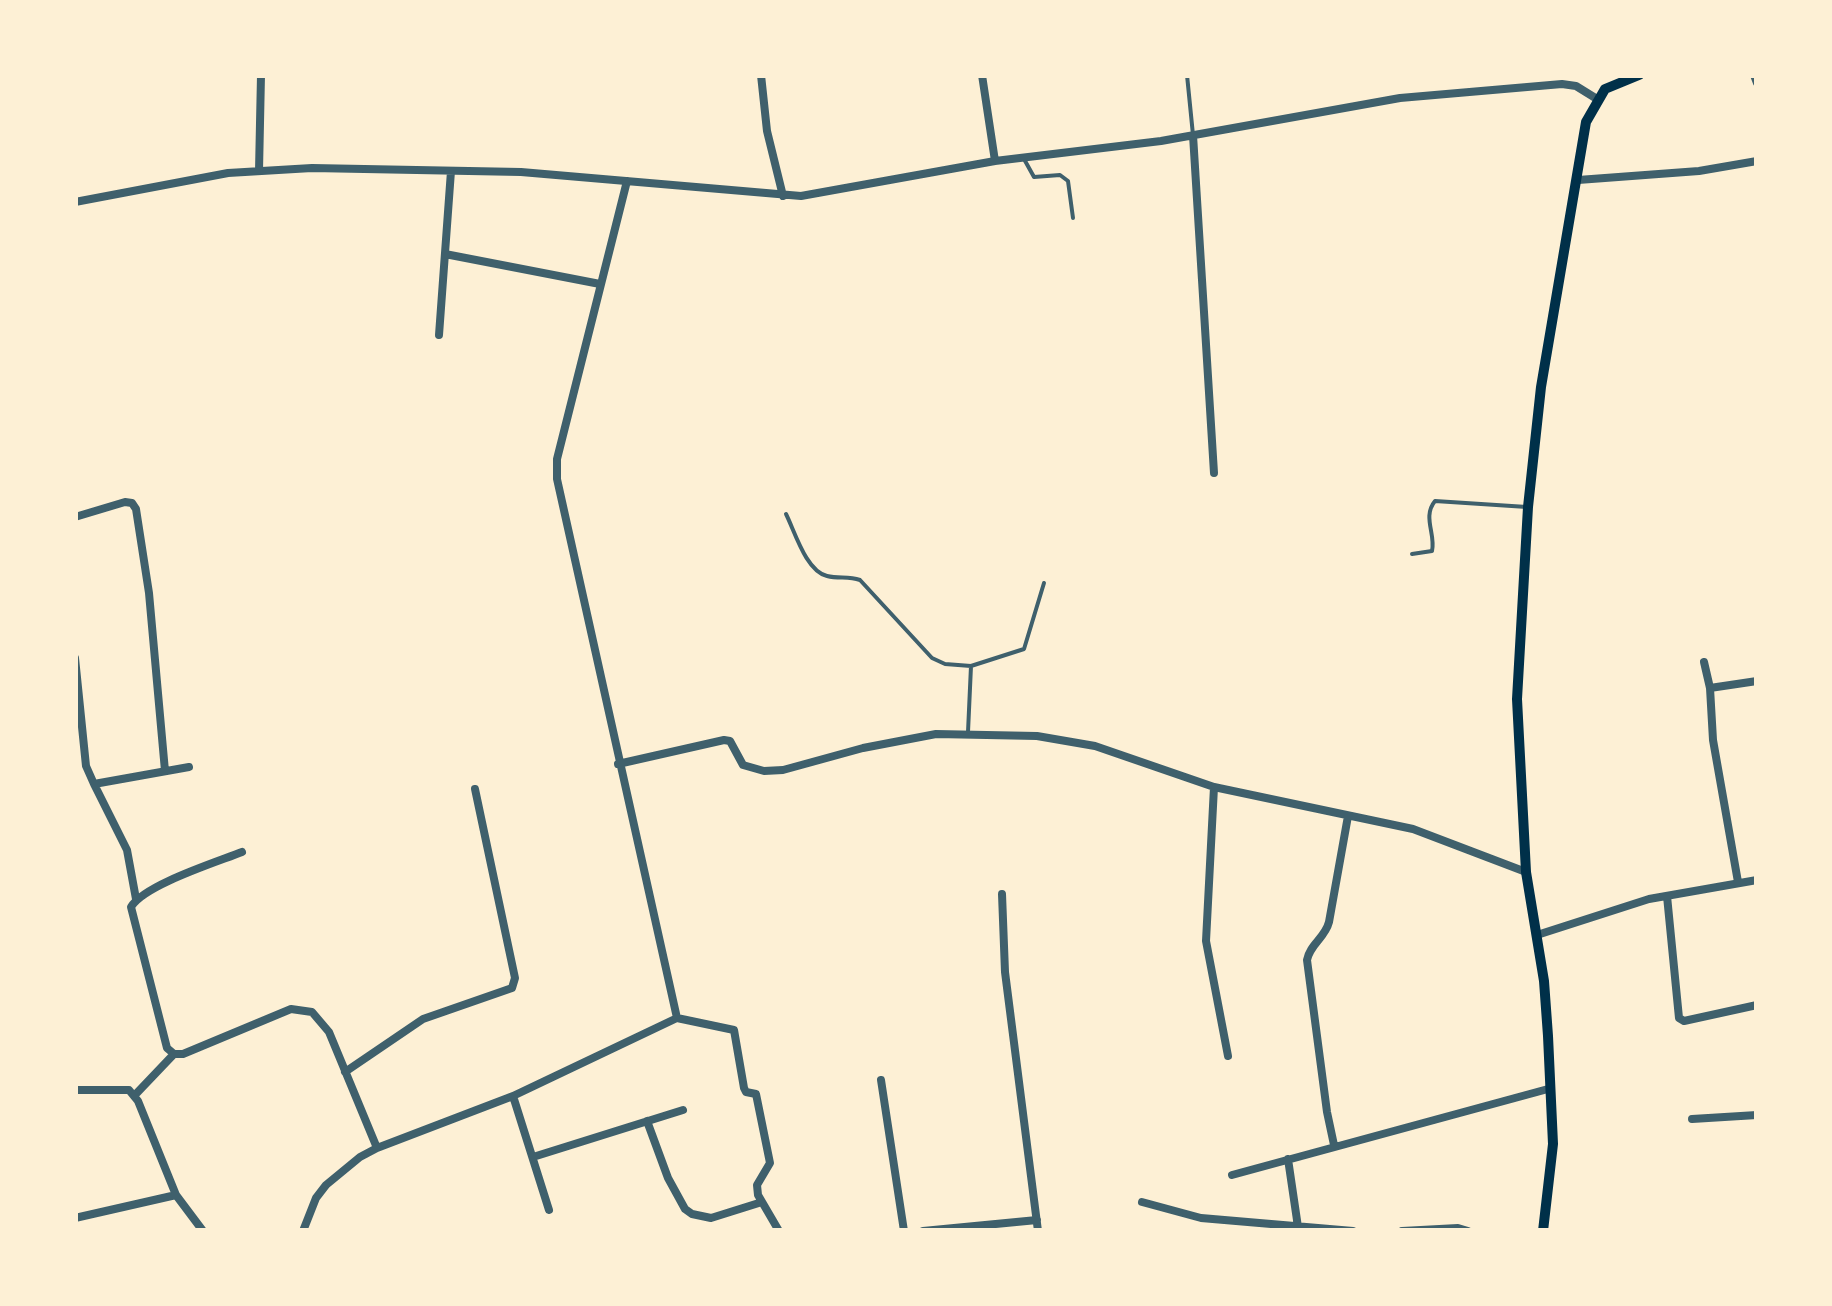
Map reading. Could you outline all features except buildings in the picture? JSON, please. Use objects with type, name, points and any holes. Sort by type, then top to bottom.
[{"type":"main road","points":[[1543,1231],[1553,1144],[1548,1036],[1526,872],[1517,699],[1528,507],[1551,317],[1586,122],[1605,89],[1639,75]]},
{"type":"street","points":[[259,170],[261,75]]},
{"type":"street","points":[[761,75],[766,131],[783,196]]},
{"type":"street","points":[[982,75],[995,161]]},
{"type":"street","points":[[1754,75],[1757,83]]},
{"type":"street","points":[[75,202],[259,170],[312,168],[521,172],[783,196],[829,192],[995,161],[1192,135],[1419,96],[1561,80],[1597,98]]},
{"type":"street","points":[[1192,135],[1214,473]]},
{"type":"street","points":[[1578,180],[1699,172],[1757,161]]},
{"type":"street","points":[[439,334],[451,172]]},
{"type":"street","points":[[627,181],[557,459],[556,479],[677,1018]]},
{"type":"street","points":[[445,254],[600,284]]},
{"type":"street","points":[[75,517],[125,502],[132,502],[136,509],[165,772]]},
{"type":"street","points":[[75,658],[86,766],[127,850],[136,899],[132,915],[163,1037],[174,1054]]},
{"type":"street","points":[[1704,662],[1713,740],[1738,882]]},
{"type":"street","points":[[1710,688],[1757,681]]},
{"type":"street","points":[[618,764],[724,740],[730,741],[743,765],[752,770],[783,770],[863,748],[936,734],[1038,736],[1095,746],[1214,787],[1414,829],[1526,872]]},
{"type":"street","points":[[94,784],[189,767]]},
{"type":"street","points":[[1214,787],[1206,941],[1228,1056]]},
{"type":"street","points":[[345,1072],[423,1019],[512,988],[515,978],[475,789]]},
{"type":"street","points":[[1334,1145],[1326,1112],[1308,960],[1329,922],[1348,816]]},
{"type":"street","points":[[136,899],[242,852]]},
{"type":"street","points":[[1537,935],[1667,896],[1757,880]]},
{"type":"street","points":[[1002,894],[1005,972],[1038,1231]]},
{"type":"street","points":[[1667,896],[1680,1018],[1684,1021],[1757,1005]]},
{"type":"street","points":[[134,1096],[174,1054],[183,1054],[282,1012],[301,1008],[312,1012],[329,1032],[377,1148]]},
{"type":"street","points":[[304,1231],[316,1198],[326,1185],[377,1148],[513,1096],[677,1018],[734,1030],[744,1088],[756,1094],[770,1163],[757,1185],[779,1231]]},
{"type":"street","points":[[881,1080],[904,1231]]},
{"type":"street","points":[[1232,1175],[1548,1089]]},
{"type":"street","points":[[75,1090],[129,1090],[176,1194],[202,1231]]},
{"type":"street","points":[[513,1096],[550,1210]]},
{"type":"street","points":[[532,1158],[682,1110]]},
{"type":"street","points":[[1692,1119],[1757,1115]]},
{"type":"street","points":[[647,1121],[668,1178],[685,1209],[692,1214],[711,1218],[762,1202]]},
{"type":"street","points":[[1288,1160],[1298,1227]]},
{"type":"street","points":[[75,1218],[176,1194]]},
{"type":"street","points":[[1142,1202],[1201,1218],[1353,1231]]},
{"type":"street","points":[[923,1231],[1037,1220]]},
{"type":"street","points":[[1402,1231],[1468,1231]]},
{"type":"lane","points":[[1187,75],[1192,135]]},
{"type":"lane","points":[[1024,159],[1034,177],[1060,175],[1068,181],[1073,218]]},
{"type":"lane","points":[[1412,554],[1432,551],[1428,514],[1435,501],[1528,507]]},
{"type":"lane","points":[[786,514],[820,574],[860,580],[932,658],[944,664],[970,666],[1024,650],[1044,583]]},
{"type":"lane","points":[[968,732],[970,666]]}]
